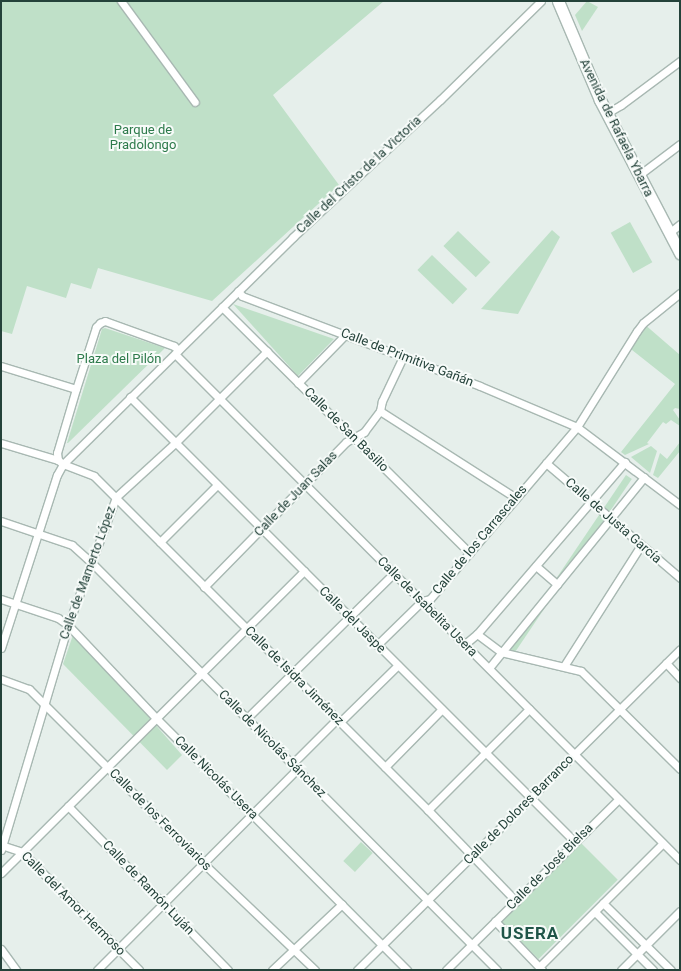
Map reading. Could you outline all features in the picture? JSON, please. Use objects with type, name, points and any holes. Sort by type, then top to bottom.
[{"type":"main road","name":"Avenida de Rafaela Ybarra","points":[[558,1],[607,113],[668,233],[680,253]]},
{"type":"street","points":[[121,1],[195,102]]},
{"type":"street","name":"Calle del Cristo de la Victoria","points":[[60,462],[130,398],[238,291],[440,100],[540,1]]},
{"type":"street","points":[[607,113],[621,105],[680,61]]},
{"type":"street","points":[[638,175],[680,144]]},
{"type":"street","points":[[668,233],[680,224]]},
{"type":"street","name":"Calle de Primitiva Gañán","points":[[238,291],[242,296],[519,401],[577,427],[626,462],[680,505]]},
{"type":"street","name":"Calle de los Carrascales","points":[[377,645],[422,601],[430,599],[470,553],[577,427],[637,331],[644,323],[680,293]]},
{"type":"street","name":"Calle de San Basilio","points":[[222,307],[470,553]]},
{"type":"street","name":"Calle del Cristo de la Victoria","points":[[1,648],[57,475],[60,462],[57,453],[96,327],[105,321],[174,346],[177,352]]},
{"type":"street","points":[[298,383],[345,335]]},
{"type":"street","name":"Calle de Mamerto López","points":[[2,847],[68,625],[90,561],[116,497],[175,443],[267,351]]},
{"type":"street","name":"Calle de Isabelita Usera","points":[[177,352],[219,398],[680,860]]},
{"type":"street","name":"Calle de Juan Salas","points":[[204,587],[353,437],[364,432],[380,411],[382,401],[403,357]]},
{"type":"street","points":[[1,366],[76,389]]},
{"type":"street","name":"Calle del Jaspe","points":[[130,398],[575,842]]},
{"type":"street","points":[[380,411],[516,498]]},
{"type":"street","points":[[1,443],[60,462]]},
{"type":"street","name":"Calle de Isidra Jiménez","points":[[60,462],[94,476],[116,497],[204,587],[428,810],[516,901]]},
{"type":"street","points":[[465,644],[477,634],[626,462]]},
{"type":"street","name":"Calle de Justa García","points":[[546,463],[680,578]]},
{"type":"street","points":[[489,668],[644,477]]},
{"type":"street","points":[[160,542],[217,485]]},
{"type":"street","points":[[1,521],[38,532]]},
{"type":"street","name":"Calle de Nicolás Sánchez","points":[[38,532],[72,545],[90,561],[497,970]]},
{"type":"street","points":[[564,666],[641,545]]},
{"type":"street","points":[[536,566],[557,584]]},
{"type":"street","points":[[1,873],[304,571]]},
{"type":"street","points":[[247,718],[394,573]]},
{"type":"street","points":[[1,599],[15,603]]},
{"type":"street","name":"Calle Nicolás Usera","points":[[15,603],[58,618],[68,625],[156,718],[407,970]]},
{"type":"street","points":[[477,634],[501,652],[581,671],[680,769]]},
{"type":"street","name":"Calle de Dolores Barranco","points":[[357,970],[680,649]]},
{"type":"street","points":[[666,663],[680,678]]},
{"type":"street","points":[[97,970],[203,862],[252,815],[339,721],[398,665]]},
{"type":"street","name":"Calle de los Ferroviarios","points":[[1,679],[29,688],[44,705],[203,862],[315,970]]},
{"type":"street","points":[[385,767],[442,709]]},
{"type":"street","points":[[428,810],[529,709]]},
{"type":"street","name":"Calle de José Bielsa","points":[[446,970],[619,799]]},
{"type":"street","name":"Calle de Ramón Luján","points":[[68,806],[228,970]]},
{"type":"street","points":[[496,921],[541,969],[663,843]]},
{"type":"street","name":"Calle del Amor Hermoso","points":[[2,847],[22,852],[138,970]]},
{"type":"street","points":[[604,903],[671,970]]},
{"type":"street","points":[[272,970],[342,904]]},
{"type":"street","points":[[595,912],[653,970]]},
{"type":"street","points":[[622,970],[680,912]]},
{"type":"street","points":[[1,949],[16,970]]},
{"type":"green space","name":"Parque de Pradolongo","points":[[1,1],[384,1],[273,95],[339,185],[212,301],[98,268],[91,289],[71,283],[66,298],[27,286],[12,334],[1,331]]},
{"type":"green space","points":[[587,1],[598,7],[582,31],[575,15]]},
{"type":"green space","points":[[630,222],[652,262],[633,273],[611,233]]},
{"type":"green space","points":[[552,230],[560,237],[518,314],[481,309]]},
{"type":"green space","points":[[458,231],[490,262],[476,277],[443,246]]},
{"type":"green space","points":[[432,255],[467,289],[453,304],[417,270]]},
{"type":"green space","points":[[233,304],[334,339],[298,376]]},
{"type":"green space","points":[[643,323],[680,355],[680,409],[675,408],[673,410],[680,420],[680,426],[671,420],[666,424],[663,422],[647,443],[649,444],[625,455],[621,452],[675,384],[627,346]]},
{"type":"green space","name":"Plaza del Pilón","points":[[105,328],[165,348],[67,443],[102,329]]},
{"type":"green space","points":[[680,442],[680,451],[658,478],[653,475],[660,453],[667,459]]},
{"type":"green space","points":[[651,446],[657,451],[650,473],[631,457]]},
{"type":"green space","points":[[626,475],[632,479],[513,655],[507,651]]},
{"type":"green space","points":[[74,632],[182,755],[167,770],[63,664]]},
{"type":"green space","points":[[361,842],[373,853],[355,872],[343,861]]},
{"type":"green space","points":[[581,843],[618,880],[539,959],[502,922]]},
{"type":"district","name":"USERA","points":[[530,934]]}]
